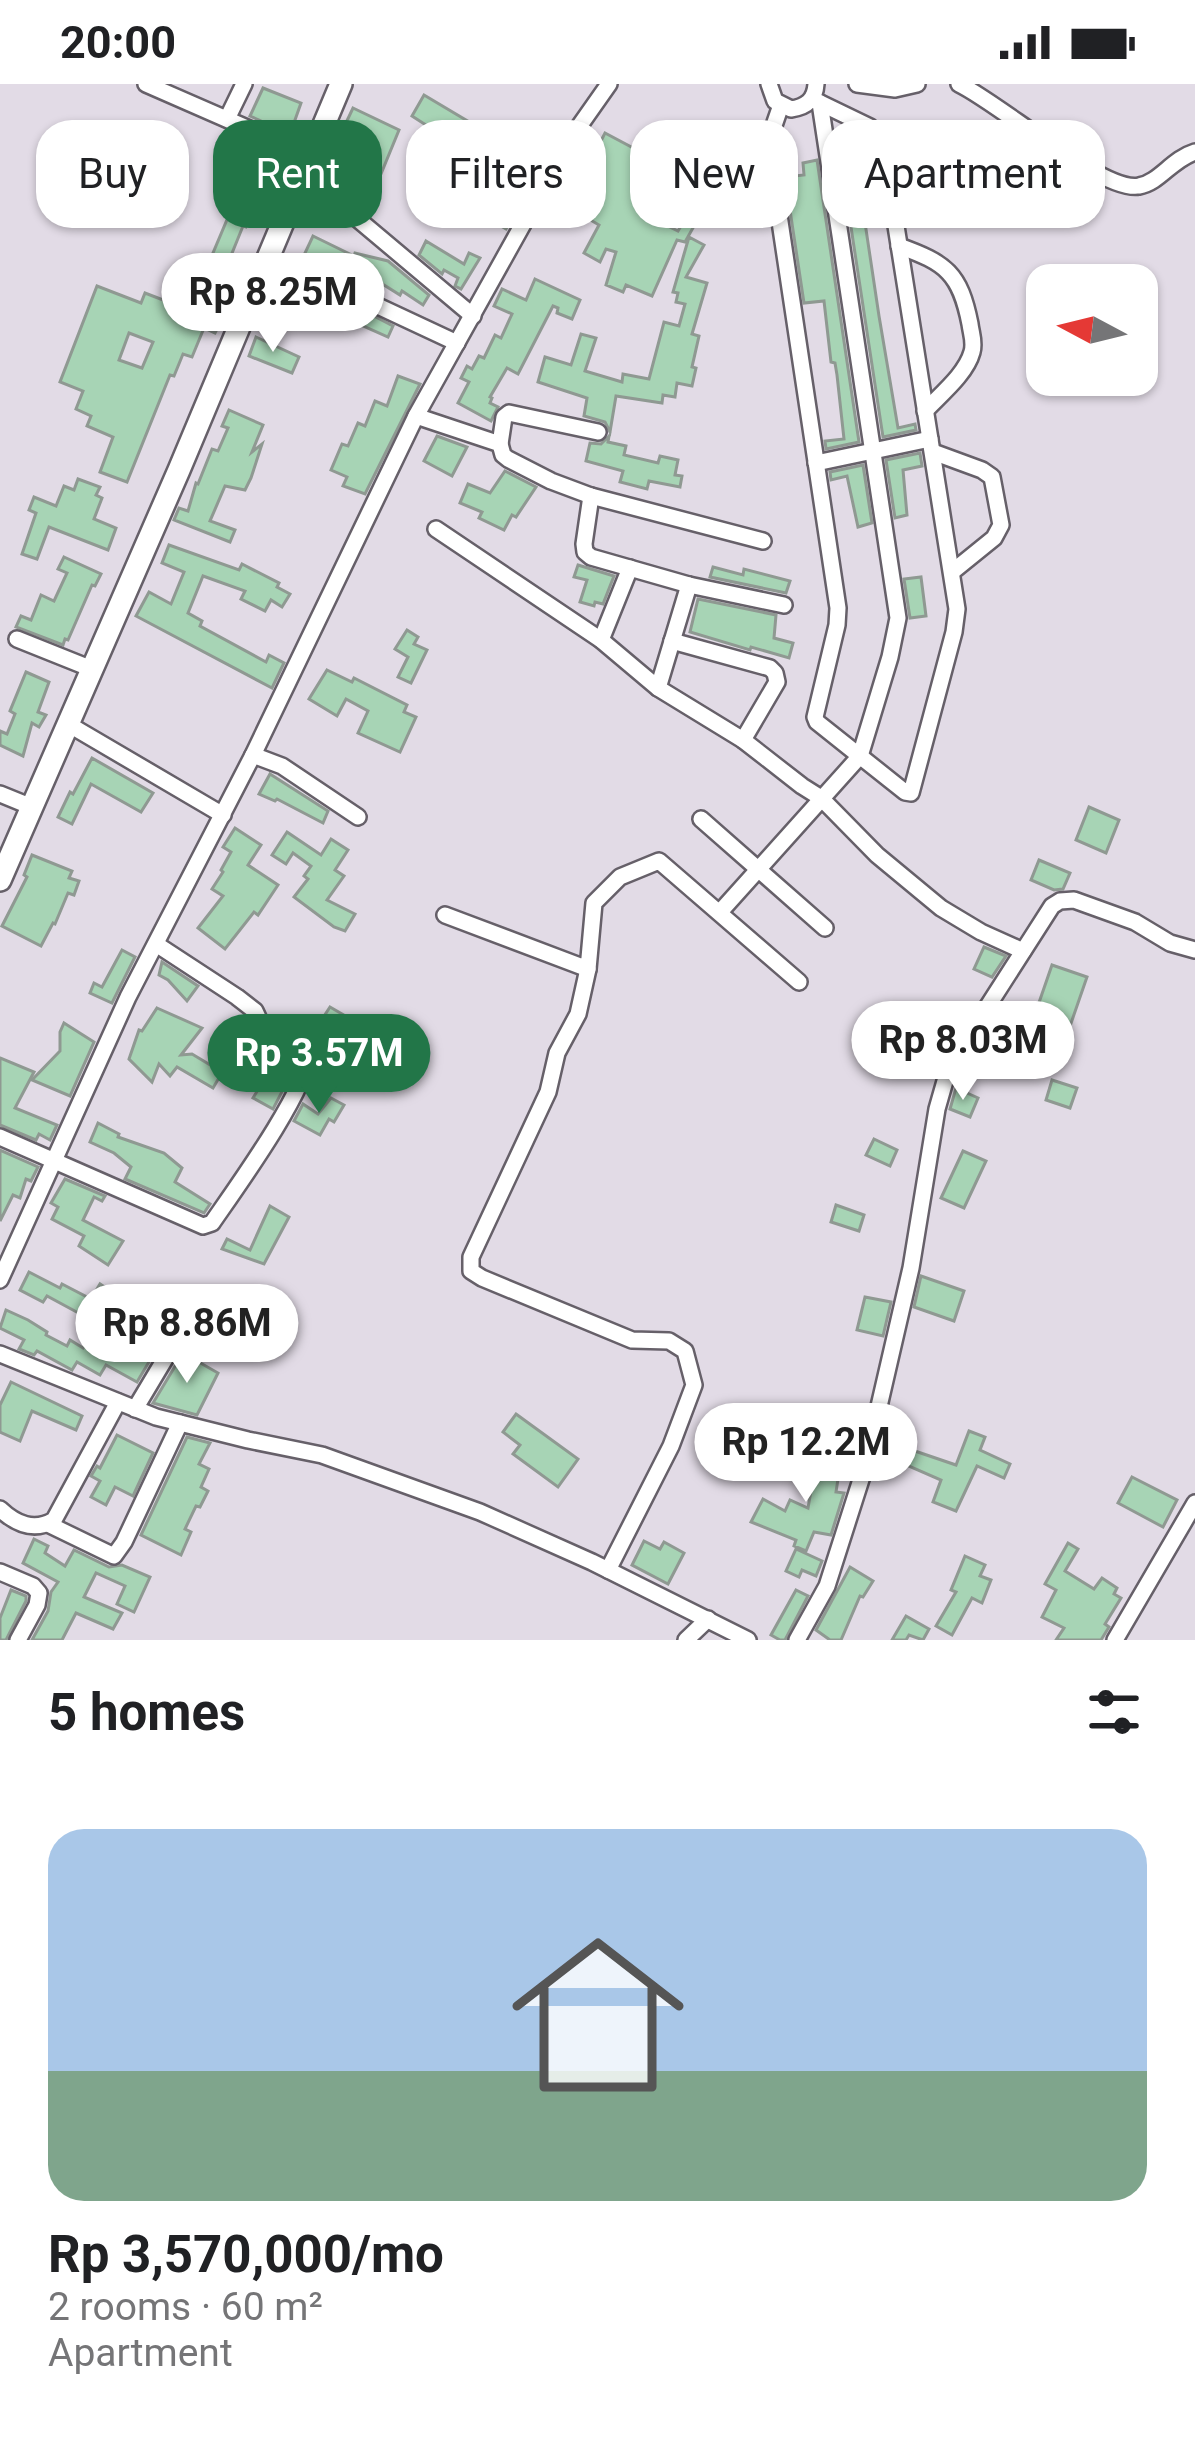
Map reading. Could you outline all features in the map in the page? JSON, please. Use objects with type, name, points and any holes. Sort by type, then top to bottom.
[{"type":"main road","points":[[326,120],[341,84]]},
{"type":"main road","points":[[0,880],[280,228]]},
{"type":"street","points":[[146,84],[227,119],[244,84]]},
{"type":"street","points":[[0,1280],[128,997],[253,755],[416,416],[571,138],[609,84]]},
{"type":"street","points":[[769,84],[770,93],[791,109],[816,95]]},
{"type":"street","points":[[857,84],[880,89],[916,84]]},
{"type":"street","points":[[959,84],[1082,164],[1127,187],[1152,182],[1171,164],[1195,152]]},
{"type":"street","points":[[781,105],[770,137],[770,155],[838,615],[814,717],[905,792],[914,791],[957,618],[952,572],[882,138],[816,95]]},
{"type":"street","points":[[720,912],[860,756],[898,618],[816,95]]},
{"type":"street","points":[[376,228],[472,316]]},
{"type":"street","points":[[899,246],[934,259],[957,282],[973,343],[964,367],[925,411]]},
{"type":"street","points":[[365,299],[458,343]]},
{"type":"street","points":[[598,432],[509,413],[500,444],[508,459],[591,496],[763,541]]},
{"type":"street","points":[[416,416],[500,444]]},
{"type":"street","points":[[817,463],[931,446],[988,473],[1001,517],[999,532],[952,572]]},
{"type":"street","points":[[591,496],[585,552],[591,557],[784,605]]},
{"type":"street","points":[[436,529],[602,640],[658,688],[743,740],[821,797],[877,855],[941,908],[1023,951]]},
{"type":"street","points":[[602,640],[630,568]]},
{"type":"street","points":[[658,688],[689,585]]},
{"type":"street","points":[[17,639],[92,669]]},
{"type":"street","points":[[672,641],[774,671],[777,682],[743,740]]},
{"type":"street","points":[[68,724],[223,815]]},
{"type":"street","points":[[253,755],[282,766],[358,817]]},
{"type":"street","points":[[0,794],[32,807]]},
{"type":"street","points":[[700,818],[825,928]]},
{"type":"street","points":[[600,1566],[671,1446],[694,1385],[685,1351],[670,1341],[632,1340],[482,1278],[471,1270],[471,1257],[548,1092],[557,1053],[578,1014],[589,969],[594,903],[620,877],[658,861],[800,982]]},
{"type":"street","points":[[797,1640],[826,1586],[865,1466],[908,1281],[937,1109],[961,1048],[1052,906],[1060,901],[1074,900],[1136,922],[1170,943],[1195,950]]},
{"type":"street","points":[[445,915],[589,969]]},
{"type":"street","points":[[0,1136],[207,1227],[266,1141],[304,1075],[308,1059],[301,1046],[262,1026],[253,1009],[156,944]]},
{"type":"street","points":[[135,1409],[181,1332]]},
{"type":"street","points":[[0,1354],[180,1424],[322,1455],[480,1512],[748,1640]]},
{"type":"street","points":[[0,1509],[27,1526],[54,1520],[118,1402]]},
{"type":"street","points":[[47,1524],[114,1556],[180,1424]]},
{"type":"street","points":[[1115,1640],[1195,1503]]},
{"type":"street","points":[[0,1572],[39,1593],[18,1640]]},
{"type":"street","points":[[686,1640],[708,1619]]},
{"type":"building","points":[[263,88],[301,103],[295,120],[250,116]]},
{"type":"building","points":[[424,95],[466,120],[418,120],[412,116]]},
{"type":"building","points":[[353,108],[378,120],[347,120]]},
{"type":"building","points":[[382,122],[399,130],[382,171]]},
{"type":"building","points":[[606,134],[630,146],[630,228],[693,228],[685,242],[677,240],[652,296],[626,285],[623,292],[606,285],[616,252],[606,249],[600,262],[584,253],[597,228],[606,228]]},
{"type":"building","points":[[817,160],[822,228],[827,228],[859,442],[826,449],[825,441],[844,439],[824,301],[804,303],[793,228],[798,228],[798,176],[804,175],[803,163]]},
{"type":"building","points":[[224,228],[242,228],[207,315],[221,321],[215,333],[204,328],[192,357],[183,354],[174,376],[170,375],[127,482],[100,472],[113,437],[87,426],[91,416],[76,409],[83,391],[60,382],[97,286],[141,303],[145,293],[189,310]],"holes":[[[129,333],[153,342],[142,368],[119,360]]]},
{"type":"building","points":[[851,228],[866,228],[898,428],[915,424],[916,430],[883,437]]},
{"type":"building","points":[[313,236],[354,256],[388,261],[429,295],[423,305],[376,280],[372,290],[357,291],[355,306],[393,326],[388,337],[335,319],[355,294],[316,279],[311,291],[280,277],[286,263],[298,268]]},
{"type":"building","points":[[689,237],[704,245],[686,277],[707,283],[692,334],[699,336],[692,386],[677,383],[675,397],[663,395],[662,403],[616,396],[610,432],[605,422],[584,416],[587,398],[538,382],[545,357],[571,365],[581,334],[596,338],[585,371],[622,382],[623,374],[649,379],[664,322],[679,326],[685,304],[676,302],[678,293],[673,292]]},
{"type":"building","points":[[426,241],[464,264],[469,253],[480,258],[461,289],[455,286],[458,278],[444,270],[442,274],[419,255]]},
{"type":"building","points":[[535,279],[580,300],[572,319],[553,306],[518,374],[507,368],[490,397],[490,403],[498,407],[491,421],[458,403],[469,382],[461,378],[467,366],[472,369],[479,356],[484,358],[495,335],[501,338],[512,314],[494,306],[502,289],[526,300]]},
{"type":"building","points":[[256,337],[299,357],[292,373],[249,356]]},
{"type":"building","points":[[398,376],[420,384],[365,494],[343,486],[347,477],[331,470],[342,444],[348,446],[358,423],[365,426],[375,401],[387,406]]},
{"type":"building","points":[[229,410],[263,425],[252,452],[262,444],[245,490],[225,486],[210,521],[235,530],[230,542],[174,520],[179,508],[188,511],[212,449],[218,451],[228,428],[222,426]]},
{"type":"building","points":[[437,436],[467,447],[452,476],[424,461]]},
{"type":"building","points":[[609,436],[608,442],[626,446],[624,455],[658,463],[660,456],[678,460],[675,475],[682,476],[680,487],[649,481],[647,489],[620,482],[623,471],[586,461],[590,443],[601,444]]},
{"type":"building","points":[[920,453],[922,466],[903,470],[907,515],[895,518],[886,460]]},
{"type":"building","points":[[863,465],[872,523],[858,527],[847,476],[831,480],[830,472]]},
{"type":"building","points":[[505,471],[536,487],[504,530],[479,518],[482,512],[460,503],[468,484],[490,493]]},
{"type":"building","points":[[78,479],[100,487],[96,495],[102,498],[94,519],[116,528],[108,550],[49,527],[37,559],[22,554],[36,513],[29,510],[34,497],[56,506],[64,486],[74,490]]},
{"type":"building","points":[[169,545],[239,570],[242,564],[290,594],[282,607],[271,600],[265,611],[241,599],[245,591],[203,576],[188,613],[202,621],[200,626],[266,662],[269,655],[284,663],[272,688],[136,616],[149,592],[171,604],[184,572],[162,563]]},
{"type":"building","points":[[64,557],[101,574],[63,645],[16,627],[21,616],[31,620],[41,595],[54,601],[67,573],[58,569]]},
{"type":"building","points":[[578,565],[614,576],[603,604],[580,602],[587,580],[574,577]]},
{"type":"building","points":[[713,567],[790,581],[786,593],[710,577]]},
{"type":"building","points":[[921,577],[926,616],[910,618],[904,579]]},
{"type":"building","points":[[698,599],[776,615],[774,638],[793,643],[789,658],[690,632]]},
{"type":"building","points":[[407,630],[418,637],[414,644],[427,650],[411,683],[398,677],[408,657],[395,649]]},
{"type":"building","points":[[327,670],[407,705],[404,712],[416,717],[400,752],[358,733],[368,711],[346,699],[337,716],[309,699]]},
{"type":"building","points":[[26,672],[49,682],[38,712],[46,715],[39,727],[32,723],[23,756],[0,745],[0,731],[7,734],[15,714],[10,711]]},
{"type":"building","points":[[92,758],[153,793],[141,812],[91,784],[72,824],[58,817]]},
{"type":"building","points":[[270,774],[328,811],[323,823],[259,794]]},
{"type":"building","points":[[1089,807],[1119,820],[1106,853],[1076,840]]},
{"type":"building","points":[[235,828],[261,845],[248,865],[278,885],[258,915],[254,912],[225,949],[198,928],[223,896],[212,889],[231,852],[223,847]]},
{"type":"building","points":[[287,832],[321,855],[331,839],[348,850],[335,870],[344,876],[327,900],[355,914],[345,931],[294,897],[308,879],[304,876],[311,866],[293,853],[286,864],[272,855]]},
{"type":"building","points":[[32,855],[72,871],[69,878],[79,881],[41,946],[2,926],[27,877]]},
{"type":"building","points":[[1039,860],[1070,873],[1063,889],[1031,880]]},
{"type":"building","points":[[984,947],[1006,956],[992,977],[974,969]]},
{"type":"building","points":[[122,950],[135,957],[112,1003],[90,993],[94,983],[102,987]]},
{"type":"building","points":[[162,962],[198,986],[187,1001],[159,975]]},
{"type":"building","points":[[1052,965],[1087,977],[1069,1029],[1034,1017]]},
{"type":"building","points":[[330,1007],[349,1018],[337,1041],[315,1030]]},
{"type":"building","points":[[157,1008],[202,1028],[181,1055],[192,1054],[212,1066],[227,1047],[239,1050],[228,1074],[223,1071],[213,1088],[177,1067],[170,1076],[159,1064],[152,1082],[129,1059],[139,1030]]},
{"type":"building","points":[[64,1023],[94,1042],[70,1096],[32,1080],[60,1051]]},
{"type":"building","points":[[283,1050],[295,1058],[273,1109],[253,1098]]},
{"type":"building","points":[[0,1058],[34,1072],[15,1108],[57,1125],[50,1140],[39,1134],[36,1140],[0,1125]]},
{"type":"building","points":[[1052,1080],[1077,1088],[1070,1108],[1046,1100]]},
{"type":"building","points":[[956,1088],[978,1098],[970,1117],[950,1109]]},
{"type":"building","points":[[331,1098],[344,1105],[320,1135],[294,1121],[303,1104],[318,1114]]},
{"type":"building","points":[[98,1123],[118,1137],[164,1153],[182,1168],[175,1182],[210,1204],[204,1213],[125,1179],[131,1167],[90,1142]]},
{"type":"building","points":[[874,1139],[897,1150],[890,1166],[866,1155]]},
{"type":"building","points":[[0,1150],[38,1167],[31,1181],[26,1179],[20,1198],[13,1195],[0,1221]]},
{"type":"building","points":[[963,1151],[986,1161],[964,1208],[941,1198]]},
{"type":"building","points":[[65,1179],[105,1196],[102,1201],[94,1197],[83,1220],[123,1241],[108,1265],[79,1246],[84,1236],[52,1219],[58,1207],[51,1203]]},
{"type":"building","points":[[836,1205],[864,1215],[859,1231],[831,1222]]},
{"type":"building","points":[[270,1206],[289,1217],[264,1264],[222,1249],[227,1239],[250,1250]]},
{"type":"building","points":[[29,1272],[91,1299],[100,1284],[164,1328],[137,1382],[106,1365],[100,1375],[77,1362],[72,1370],[37,1351],[34,1355],[19,1349],[24,1340],[0,1328],[6,1310],[67,1346],[70,1340],[83,1348],[92,1332],[100,1336],[114,1312],[90,1303],[84,1316],[47,1296],[43,1302],[20,1290]]},
{"type":"building","points":[[921,1276],[964,1291],[954,1321],[914,1307]]},
{"type":"building","points":[[865,1297],[891,1302],[883,1336],[857,1330]]},
{"type":"building","points":[[183,1353],[218,1373],[197,1415],[153,1403]]},
{"type":"building","points":[[11,1382],[82,1416],[76,1430],[32,1411],[20,1441],[0,1432],[0,1405]]},
{"type":"building","points":[[516,1414],[578,1459],[558,1487],[513,1454],[520,1445],[503,1432]]},
{"type":"building","points":[[969,1431],[985,1437],[980,1450],[1010,1464],[1004,1478],[977,1466],[956,1511],[933,1502],[941,1480],[904,1464],[909,1449],[956,1465]]},
{"type":"building","points":[[117,1435],[153,1453],[133,1496],[115,1487],[106,1505],[91,1497],[100,1481],[91,1476]]},
{"type":"building","points":[[187,1437],[210,1443],[199,1464],[209,1469],[201,1487],[208,1491],[185,1529],[191,1532],[181,1555],[141,1535]]},
{"type":"building","points":[[796,1455],[840,1466],[836,1492],[844,1493],[831,1535],[814,1532],[806,1551],[794,1546],[796,1540],[751,1522],[763,1499],[785,1511],[790,1500],[808,1508],[812,1485],[788,1476]]},
{"type":"building","points":[[1132,1477],[1177,1500],[1163,1527],[1118,1503]]},
{"type":"building","points":[[34,1539],[48,1546],[45,1553],[65,1566],[74,1550],[109,1567],[122,1565],[150,1577],[134,1612],[117,1604],[125,1586],[96,1573],[84,1597],[122,1613],[113,1629],[76,1613],[62,1640],[32,1640],[58,1582],[23,1563]]},
{"type":"building","points":[[644,1541],[660,1549],[664,1542],[684,1553],[668,1584],[632,1565]]},
{"type":"building","points":[[1068,1543],[1078,1549],[1065,1571],[1094,1589],[1102,1578],[1117,1588],[1114,1594],[1121,1598],[1101,1640],[1056,1640],[1064,1628],[1042,1617],[1056,1590],[1045,1584]]},
{"type":"building","points":[[796,1549],[822,1561],[816,1576],[802,1570],[799,1577],[786,1571]]},
{"type":"building","points":[[965,1556],[985,1565],[980,1576],[991,1580],[982,1603],[972,1598],[952,1635],[936,1626],[956,1592],[951,1590]]},
{"type":"building","points":[[850,1567],[873,1581],[860,1596],[841,1640],[830,1640],[816,1630]]},
{"type":"building","points":[[11,1590],[26,1596],[26,1601],[6,1640],[0,1640],[0,1618]]},
{"type":"building","points":[[796,1590],[808,1596],[785,1640],[780,1640],[771,1635]]},
{"type":"building","points":[[906,1616],[929,1629],[923,1640],[909,1635],[906,1640],[892,1640]]}]
